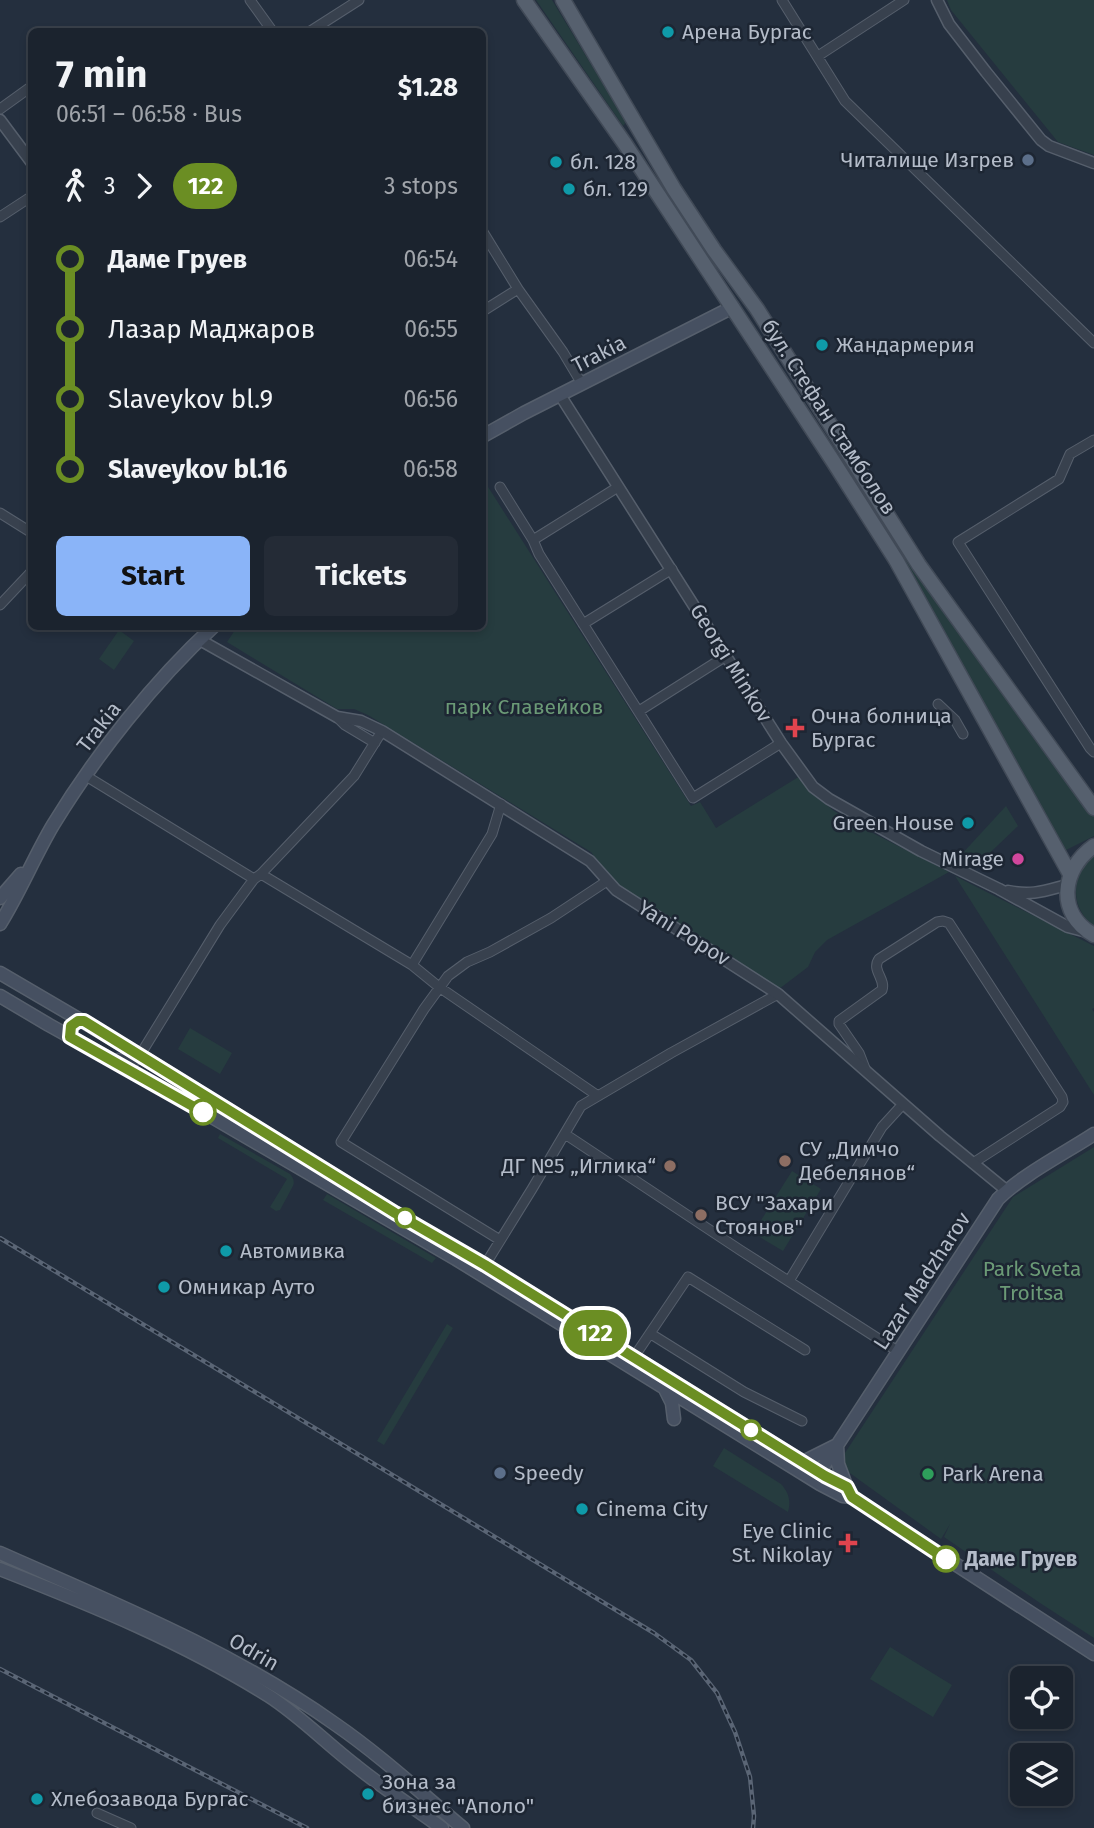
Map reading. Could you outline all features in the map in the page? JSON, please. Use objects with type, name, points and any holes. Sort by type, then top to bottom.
[{"type":"main road","name":"бул. Стефан Стамболов","points":[[524,0],[625,144],[733,307],[895,560],[1069,880],[1069,906],[1074,916],[1091,934]]},
{"type":"main road","name":"бул. Стефан Стамболов","points":[[563,0],[674,189],[757,309],[919,565],[1094,808]]},
{"type":"main road","points":[[733,307],[739,305],[745,308],[778,358],[805,387]]},
{"type":"main road","name":"Trakia","points":[[486,434],[733,307]]},
{"type":"main road","name":"Trakia","points":[[0,924],[31,864],[86,776],[145,701],[210,630]]},
{"type":"main road","points":[[1069,880],[1075,863],[1094,846]]},
{"type":"main road","name":"Trakia","points":[[0,898],[31,864]]},
{"type":"main road","points":[[0,972],[485,1265],[634,1357],[782,1460],[817,1476]]},
{"type":"main road","points":[[0,996],[456,1259],[665,1389],[688,1397],[803,1462],[843,1496],[849,1492]]},
{"type":"main road","points":[[70,1037],[74,1023],[84,1021]]},
{"type":"main road","name":"Lazar Madzharov","points":[[817,1476],[991,1209],[1006,1191],[1094,1134]]},
{"type":"main road","points":[[665,1389],[672,1403],[674,1419]]},
{"type":"main road","points":[[803,1462],[837,1445],[838,1464],[849,1492],[1094,1654]]},
{"type":"main road","name":"Odrin","points":[[0,1553],[168,1627],[226,1657],[312,1709],[359,1742],[463,1828]]},
{"type":"main road","points":[[2,1570],[16,1571],[50,1585],[63,1581]]},
{"type":"main road","name":"Odrin","points":[[2,1570],[153,1634],[227,1671],[288,1709],[345,1757],[442,1828]]},
{"type":"main road","points":[[345,1757],[358,1755],[361,1747],[359,1742]]},
{"type":"main road","points":[[367,1774],[368,1762],[380,1759]]},
{"type":"street","points":[[250,0],[270,28]]},
{"type":"street","points":[[315,28],[359,0]]},
{"type":"street","points":[[782,0],[845,101],[1094,343]]},
{"type":"street","points":[[818,56],[904,0]]},
{"type":"street","points":[[937,0],[957,33],[1041,139],[1049,146],[1094,163]]},
{"type":"street","points":[[0,109],[28,89]]},
{"type":"street","points":[[0,120],[28,158]]},
{"type":"street","points":[[0,217],[28,199]]},
{"type":"street","points":[[486,237],[582,384]]},
{"type":"street","points":[[486,309],[518,289]]},
{"type":"street","name":"Georgi Minkov","points":[[560,395],[781,743],[813,787],[829,799],[921,851],[1068,927],[1091,934]]},
{"type":"street","points":[[1094,440],[1070,454],[1059,479],[958,542],[1094,752]]},
{"type":"street","points":[[500,487],[539,554],[693,798],[781,743]]},
{"type":"street","points":[[533,540],[618,487]]},
{"type":"street","points":[[0,513],[28,530]]},
{"type":"street","points":[[583,624],[671,569]]},
{"type":"street","points":[[0,606],[28,574]]},
{"type":"street","name":"Yani Popov","points":[[200,639],[337,717],[375,743]]},
{"type":"street","points":[[639,711],[726,656]]},
{"type":"street","points":[[938,704],[955,720],[963,734]]},
{"type":"street","name":"Yani Popov","points":[[337,717],[361,721],[382,731],[590,860],[616,890],[778,994],[1006,1191]]},
{"type":"street","points":[[106,1057],[133,1062],[140,1055],[220,925],[257,877],[354,776],[382,731]]},
{"type":"street","points":[[86,776],[412,965],[439,987],[598,1096]]},
{"type":"street","points":[[412,965],[492,834],[501,804]]},
{"type":"street","name":"Georgi Minkov","points":[[999,889],[1035,894],[1069,880]]},
{"type":"street","points":[[500,1240],[341,1142],[448,976],[467,962],[551,918],[607,881]]},
{"type":"street","points":[[867,1072],[859,1053],[839,1021],[882,990],[883,984],[876,967],[879,959],[937,922],[949,923],[1063,1102],[1060,1107],[973,1163]]},
{"type":"street","points":[[485,1265],[581,1106],[778,994]]},
{"type":"street","points":[[789,1282],[883,1127],[903,1104]]},
{"type":"street","points":[[565,1134],[899,1352]]},
{"type":"street","points":[[634,1357],[688,1277],[805,1350]]},
{"type":"street","points":[[651,1334],[744,1392],[802,1421]]},
{"type":"street","points":[[97,1812],[131,1828]]},
{"type":"green space","points":[[536,0],[552,0],[626,122],[623,126]]},
{"type":"green space","points":[[947,0],[1094,0],[1094,155],[1058,142],[951,10]]},
{"type":"green space","name":"парк Славейков","points":[[486,484],[691,806],[700,802],[716,828],[800,776],[812,793],[834,811],[949,872],[827,940],[815,952],[808,967],[779,989],[613,881],[591,852],[368,715],[354,709],[337,709],[227,642],[235,630],[486,630]]},
{"type":"green space","points":[[904,557],[1094,813],[1094,836],[1066,850],[1061,849],[901,559]]},
{"type":"green space","points":[[119,630],[134,641],[114,670],[99,659]]},
{"type":"green space","points":[[1006,806],[1018,826],[975,867],[960,856]]},
{"type":"green space","points":[[1094,856],[1094,926],[1080,910],[1076,891],[1081,872]]},
{"type":"green space","points":[[955,876],[1094,946],[1094,1095]]},
{"type":"green space","points":[[190,1028],[232,1053],[220,1074],[178,1049]]},
{"type":"green space","points":[[220,1134],[290,1174],[294,1184],[280,1210],[276,1211],[270,1207],[287,1179],[218,1138]]},
{"type":"green space","name":"Park Sveta Troitsa","points":[[1094,1147],[1094,1638],[944,1537],[950,1524],[941,1539],[847,1471],[843,1456],[1013,1197]]},
{"type":"green space","points":[[792,1171],[821,1189],[783,1251],[753,1233]]},
{"type":"green space","points":[[327,1194],[436,1258],[432,1263],[323,1200]]},
{"type":"green space","points":[[447,1324],[453,1328],[384,1445],[377,1441]]},
{"type":"green space","points":[[724,1448],[781,1484],[789,1497],[788,1512],[713,1466]]},
{"type":"green space","points":[[890,1647],[952,1685],[933,1717],[870,1679]]},
{"type":"railway","points":[[0,1238],[654,1633],[691,1660],[717,1693],[735,1732],[750,1777],[753,1828]]},
{"type":"railway","points":[[0,1669],[307,1828]]},
{"type":"bus line","name":"122","points":[[203,1112],[70,1037],[71,1026],[78,1021],[84,1021],[395,1213],[485,1265],[825,1476],[847,1487],[852,1497],[946,1559]]},
{"type":"place","name":"Арена Бургас","points":[[668,32]]},
{"type":"place","name":"Читалище Изгрев","points":[[1028,160]]},
{"type":"place","name":"бл. 128","points":[[556,162]]},
{"type":"place","name":"бл. 129","points":[[569,189]]},
{"type":"place","name":"Жандармерия","points":[[822,345]]},
{"type":"place","name":"Oчна болница Бургас","points":[[795,728]]},
{"type":"place","name":"Green House","points":[[968,823]]},
{"type":"place","name":"Mirage","points":[[1018,859]]},
{"type":"place","name":"СУ „Димчо Дебелянов“","points":[[785,1161]]},
{"type":"place","name":"ДГ №5 „Иглика“","points":[[670,1166]]},
{"type":"place","name":"ВСУ \"Захари Стоянов\"","points":[[701,1215]]},
{"type":"place","name":"Автомивка","points":[[226,1251]]},
{"type":"place","name":"Омникар Ауто","points":[[164,1287]]},
{"type":"place","name":"Speedy","points":[[500,1473]]},
{"type":"place","name":"Park Arena","points":[[928,1474]]},
{"type":"place","name":"Cinema City","points":[[582,1509]]},
{"type":"place","name":"Eye Clinic St. Nikolay","points":[[848,1543]]},
{"type":"place","name":"Даме Груев","points":[[946,1559]]},
{"type":"place","name":"Зона за бизнес \"Aполо\"","points":[[368,1794]]},
{"type":"place","name":"Хлебозавода Бургас","points":[[37,1799]]}]
